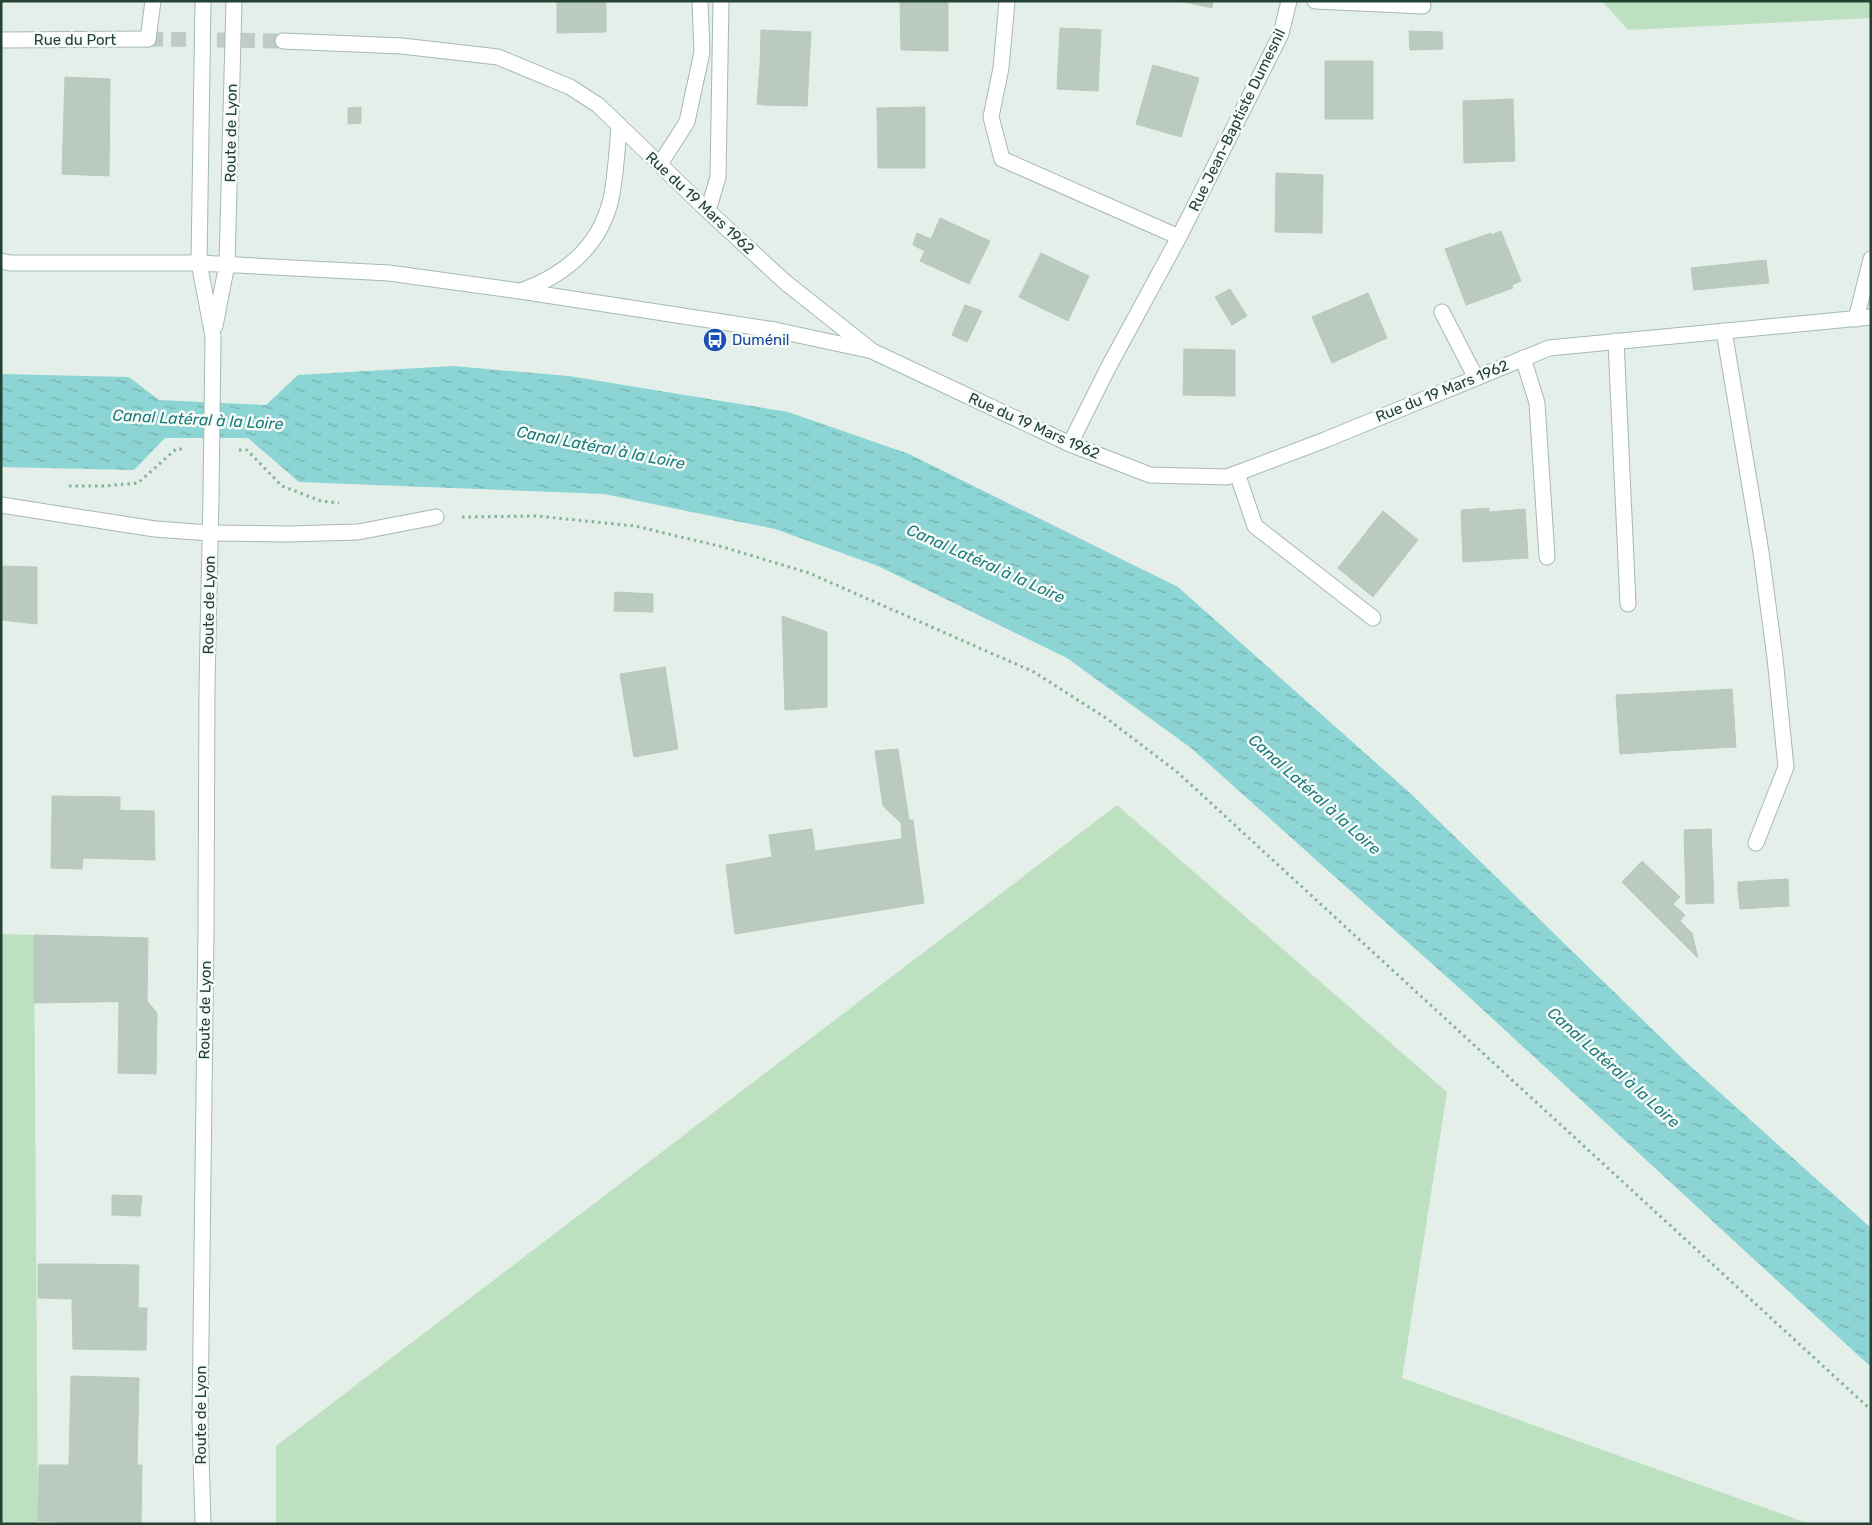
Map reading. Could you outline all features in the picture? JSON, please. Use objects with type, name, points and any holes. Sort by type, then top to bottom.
[{"type":"street","name":"Rue du Port","points":[[1,40],[148,39],[153,1]]},
{"type":"street","points":[[203,1],[199,262],[213,336]]},
{"type":"street","name":"Route de Lyon","points":[[203,1524],[200,1419],[207,686],[213,336],[227,264],[234,1]]},
{"type":"street","points":[[660,164],[687,122],[702,52],[700,1]]},
{"type":"street","points":[[708,211],[718,177],[721,1]]},
{"type":"street","points":[[1007,1],[1001,68],[991,117],[1002,159],[1180,237]]},
{"type":"street","name":"Rue Jean-Baptiste Dumesnil","points":[[1070,444],[1108,368],[1180,237],[1281,34],[1289,1]]},
{"type":"street","points":[[1315,1],[1423,6]]},
{"type":"street","name":"Rue du 19 Mars 1962","points":[[283,41],[402,46],[498,58],[570,87],[598,105],[785,282],[872,351],[1070,444],[1150,475],[1227,477],[1325,440],[1549,348],[1864,318]]},
{"type":"street","points":[[520,291],[538,285],[560,273],[578,257],[593,239],[603,221],[611,199],[619,126]]},
{"type":"street","points":[[1864,318],[1871,259]]},
{"type":"street","points":[[1,261],[199,262],[389,273],[775,330],[872,351]]},
{"type":"street","points":[[1442,312],[1476,378]]},
{"type":"street","points":[[1724,331],[1761,552],[1775,658],[1786,767],[1756,842]]},
{"type":"street","points":[[1616,341],[1628,604]]},
{"type":"street","points":[[1523,358],[1537,403],[1547,557]]},
{"type":"street","points":[[1236,473],[1255,526],[1373,618]]},
{"type":"street","points":[[1,505],[155,529],[210,533],[288,534],[358,532],[436,517]]},
{"type":"path","points":[[67,486],[104,486],[138,483],[176,449],[194,449]]},
{"type":"path","points":[[238,450],[247,450],[282,486],[320,501],[340,504]]},
{"type":"path","points":[[436,517],[536,516],[635,526],[723,547],[809,573],[1034,672],[1106,718],[1176,771],[1871,1410]]},
{"type":"green space","points":[[1602,1],[1871,1],[1871,18],[1628,30]]},
{"type":"green space","points":[[1117,805],[1447,1092],[1402,1378],[1810,1524],[276,1524],[276,1446]]},
{"type":"green space","points":[[1,934],[34,935],[38,1524],[1,1524]]},
{"type":"water","name":"Canal Latéral à la Loire","points":[[453,366],[569,376],[788,412],[909,454],[1178,587],[1410,793],[1688,1064],[1871,1228],[1871,1367],[1468,996],[1191,748],[1067,658],[878,566],[775,529],[604,494],[299,482],[248,438],[165,438],[134,470],[1,467],[1,374],[129,377],[159,400],[266,405],[298,375]]},
{"type":"building","points":[[557,1],[606,1],[606,32],[557,33]]},
{"type":"building","points":[[900,1],[948,1],[948,51],[901,50]]},
{"type":"building","points":[[1180,1],[1213,1],[1212,8]]},
{"type":"building","points":[[1060,28],[1101,30],[1098,91],[1057,89]]},
{"type":"building","points":[[761,30],[811,32],[807,106],[765,105],[768,66],[760,66]]},
{"type":"building","points":[[1409,31],[1442,32],[1443,49],[1410,50]]},
{"type":"building","points":[[1325,61],[1373,61],[1373,119],[1325,119]]},
{"type":"building","points":[[1153,65],[1199,78],[1181,137],[1136,124]]},
{"type":"building","points":[[760,66],[768,66],[765,105],[757,104]]},
{"type":"building","points":[[65,77],[110,79],[109,176],[62,174]]},
{"type":"building","points":[[1513,99],[1515,161],[1464,163],[1463,101]]},
{"type":"building","points":[[361,107],[361,123],[348,124],[348,108]]},
{"type":"building","points":[[925,107],[925,168],[878,168],[877,108]]},
{"type":"building","points":[[1276,173],[1323,175],[1322,233],[1275,232]]},
{"type":"building","points":[[940,218],[990,241],[969,284],[920,261],[925,251],[913,245],[917,233],[931,239]]},
{"type":"building","points":[[1501,231],[1521,281],[1511,285],[1492,235]]},
{"type":"building","points":[[1491,233],[1513,288],[1466,305],[1445,249]]},
{"type":"building","points":[[1041,253],[1089,276],[1068,321],[1019,297]]},
{"type":"building","points":[[1766,260],[1769,283],[1694,290],[1691,268]]},
{"type":"building","points":[[1230,289],[1247,316],[1232,325],[1215,297]]},
{"type":"building","points":[[1368,293],[1387,338],[1332,363],[1312,317]]},
{"type":"building","points":[[965,305],[982,311],[967,342],[952,335]]},
{"type":"building","points":[[1184,349],[1235,350],[1235,396],[1183,395]]},
{"type":"building","points":[[1489,508],[1489,512],[1525,509],[1528,558],[1463,562],[1461,510]]},
{"type":"building","points":[[1383,511],[1418,540],[1373,597],[1338,568]]},
{"type":"building","points":[[1,566],[37,567],[37,624],[1,620]]},
{"type":"building","points":[[615,592],[653,594],[653,612],[614,611]]},
{"type":"building","points":[[782,616],[827,632],[827,707],[785,710]]},
{"type":"building","points":[[665,667],[678,749],[634,757],[620,674]]},
{"type":"building","points":[[1732,689],[1736,747],[1681,750],[1678,692]]},
{"type":"building","points":[[1678,692],[1681,750],[1620,754],[1616,695]]},
{"type":"building","points":[[898,749],[909,820],[913,820],[915,837],[902,839],[901,823],[883,806],[875,751]]},
{"type":"building","points":[[52,796],[120,797],[120,810],[52,809]]},
{"type":"building","points":[[52,809],[154,811],[155,860],[83,858],[82,869],[51,868]]},
{"type":"building","points":[[812,829],[815,851],[915,837],[924,903],[735,934],[726,865],[772,857],[769,835]]},
{"type":"building","points":[[1711,829],[1714,903],[1686,904],[1684,830]]},
{"type":"building","points":[[1642,861],[1680,897],[1673,904],[1685,915],[1680,921],[1692,933],[1698,958],[1622,882]]},
{"type":"building","points":[[1788,879],[1789,906],[1740,909],[1738,890],[1770,887],[1769,880]]},
{"type":"building","points":[[1769,880],[1770,887],[1738,890],[1738,882]]},
{"type":"building","points":[[34,935],[148,938],[147,1001],[34,1003]]},
{"type":"building","points":[[147,1001],[157,1013],[156,1074],[118,1073],[119,1002]]},
{"type":"building","points":[[112,1195],[142,1196],[140,1216],[112,1215]]},
{"type":"building","points":[[38,1264],[73,1264],[73,1299],[38,1298]]},
{"type":"building","points":[[73,1264],[139,1265],[138,1308],[72,1308]]},
{"type":"building","points":[[72,1308],[138,1308],[136,1350],[73,1349]]},
{"type":"building","points":[[138,1308],[147,1308],[146,1350],[136,1350]]},
{"type":"building","points":[[71,1376],[139,1378],[137,1466],[69,1465]]},
{"type":"building","points":[[39,1465],[142,1465],[141,1524],[60,1524],[60,1522],[38,1521]]},
{"type":"tunnel","points":[[148,39],[283,41]]},
{"type":"place","name":"Duménil","points":[[715,340]]}]
